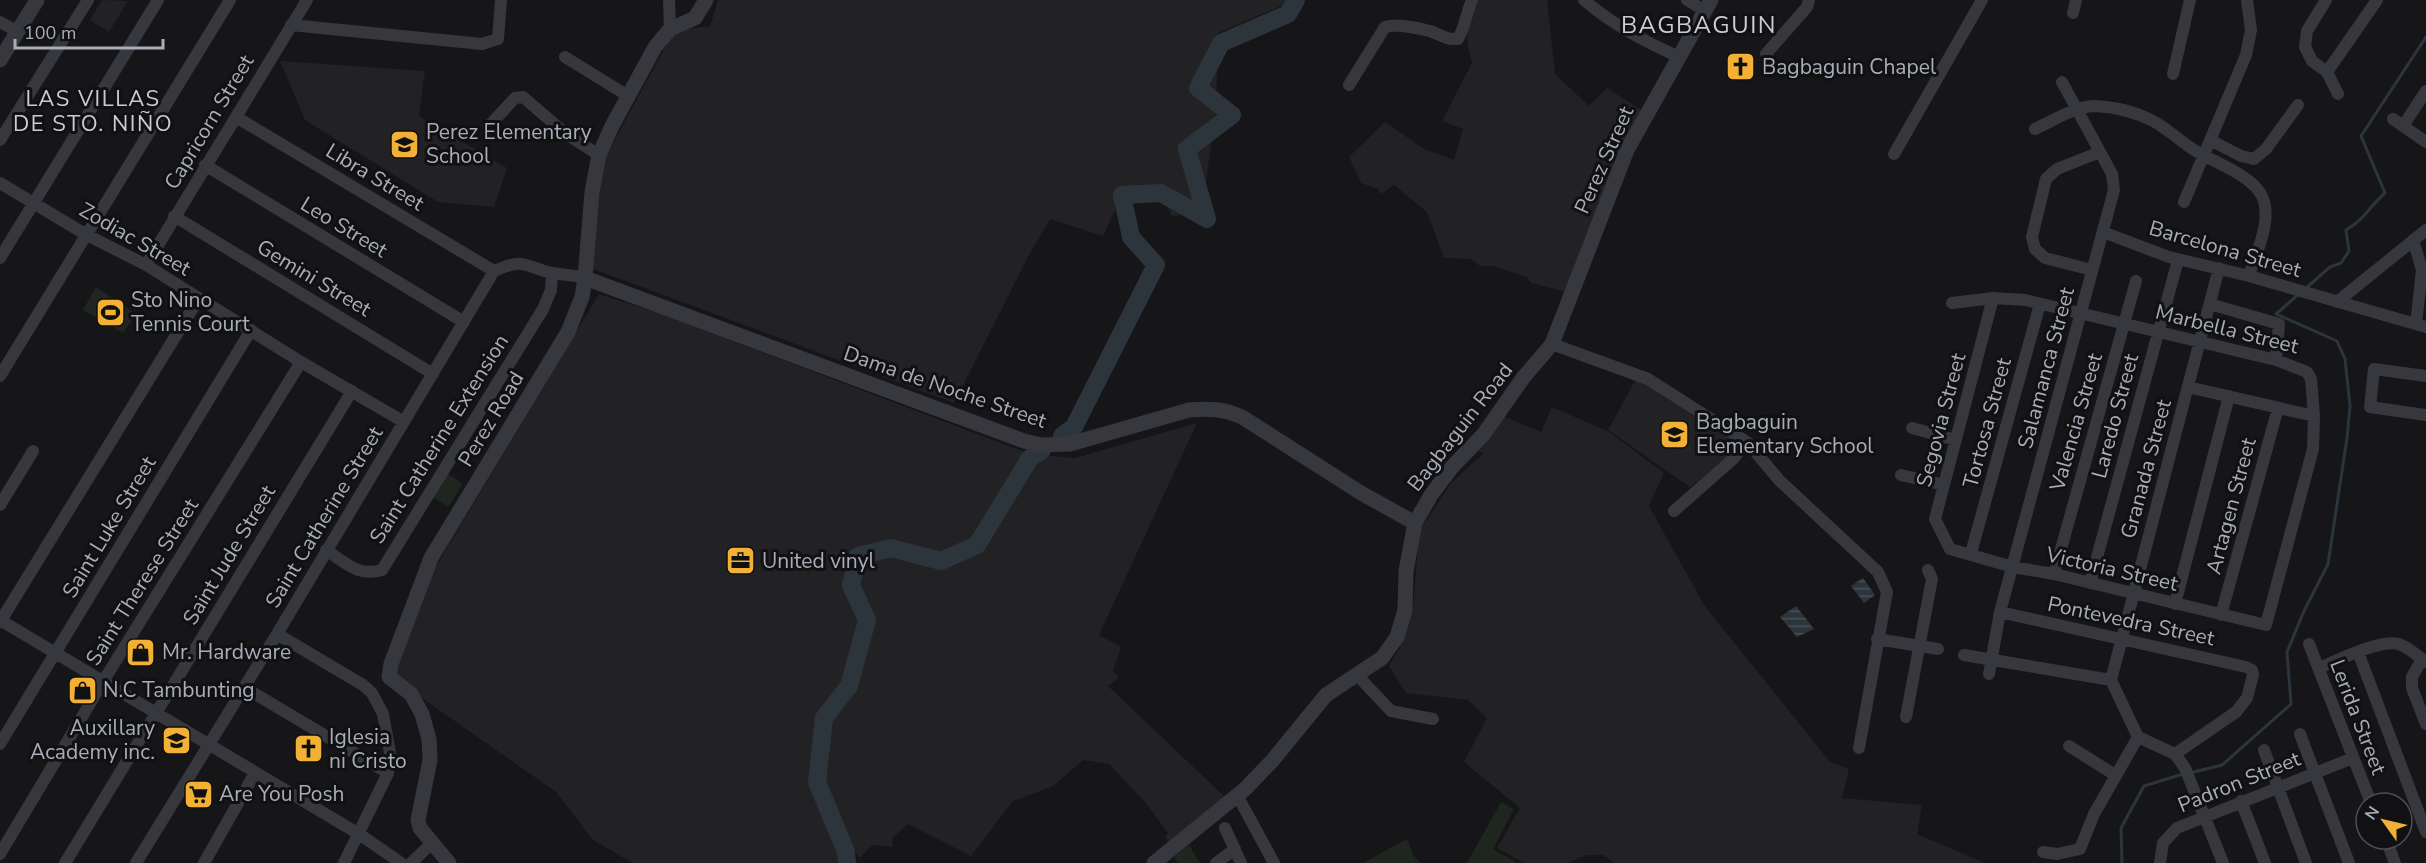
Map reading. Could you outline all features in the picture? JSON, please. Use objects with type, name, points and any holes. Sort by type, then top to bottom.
[{"type":"street","points":[[0,60],[37,0]]},
{"type":"street","points":[[0,140],[88,0]]},
{"type":"street","points":[[0,258],[158,0]]},
{"type":"street","points":[[0,376],[230,0]]},
{"type":"street","name":"Capricorn Street","points":[[146,265],[307,0]]},
{"type":"street","points":[[291,25],[482,44],[498,39],[501,0]]},
{"type":"street","points":[[669,0],[670,28]]},
{"type":"street","name":"Perez Road","points":[[449,863],[420,828],[418,820],[430,760],[429,739],[422,714],[411,694],[389,677],[391,664],[431,558],[568,332],[582,297],[592,192],[599,155],[655,47],[670,28],[695,18],[706,0]]},
{"type":"street","points":[[1349,85],[1385,27],[1392,25],[1430,31],[1448,40],[1458,39],[1472,0]]},
{"type":"street","points":[[1584,0],[1614,23],[1679,57]]},
{"type":"street","points":[[1687,0],[1708,6]]},
{"type":"street","points":[[1766,54],[1807,7],[1809,0]]},
{"type":"street","points":[[1894,154],[1982,0]]},
{"type":"street","points":[[2073,13],[2076,0]]},
{"type":"street","points":[[2173,74],[2190,0]]},
{"type":"street","points":[[2184,202],[2250,43],[2251,30],[2247,0]]},
{"type":"street","points":[[2326,0],[2307,32],[2305,47],[2312,61],[2327,72],[2338,94]]},
{"type":"street","points":[[2327,72],[2372,2]]},
{"type":"street","name":"Perez Street","points":[[1552,344],[1627,150],[1708,6]]},
{"type":"street","points":[[0,22],[18,32]]},
{"type":"street","points":[[565,57],[628,96]]},
{"type":"street","name":"Salamanca Street","points":[[1989,674],[2000,612],[2091,270],[2113,200],[2115,183],[2062,82]]},
{"type":"street","points":[[2426,91],[2398,123],[2426,142]]},
{"type":"street","points":[[488,127],[514,98],[523,97],[566,134],[599,155]]},
{"type":"street","points":[[2210,140],[2241,156],[2254,159],[2266,149],[2298,105]]},
{"type":"street","points":[[2035,129],[2076,110],[2093,106],[2140,116],[2163,127],[2204,155],[2247,180],[2262,197],[2265,219],[2249,276]]},
{"type":"street","name":"Libra Street","points":[[236,117],[494,271]]},
{"type":"street","points":[[2091,270],[2046,258],[2035,249],[2032,237],[2046,179],[2057,169],[2100,152]]},
{"type":"street","name":"Leo Street","points":[[205,165],[464,322]]},
{"type":"street","name":"Zodiac Street","points":[[0,183],[86,234],[146,265],[301,362],[404,422]]},
{"type":"street","name":"Gemini Street","points":[[174,216],[434,374]]},
{"type":"street","points":[[2337,302],[2426,230]]},
{"type":"street","name":"Barcelona Street","points":[[2103,232],[2178,260],[2249,276],[2421,325]]},
{"type":"street","points":[[2414,240],[2422,270],[2421,325]]},
{"type":"street","name":"Laredo Street","points":[[2090,583],[2178,260]]},
{"type":"street","points":[[494,271],[511,264],[525,263],[552,273],[585,278]]},
{"type":"street","name":"Granada Street","points":[[2111,680],[2219,268]]},
{"type":"street","name":"Saint Catherine Street","points":[[136,863],[278,634],[494,271]]},
{"type":"street","name":"Saint Catherine Extension","points":[[326,550],[359,571],[369,573],[382,570],[543,309],[551,290],[552,273]]},
{"type":"street","name":"Dama de Noche Street","points":[[585,278],[911,400],[1041,445],[1070,444],[1189,410],[1208,408],[1231,411],[1361,493],[1415,524]]},
{"type":"street","name":"Valencia Street","points":[[2054,574],[2136,280]]},
{"type":"street","name":"Marbella Street","points":[[1952,303],[2008,297],[2276,360],[2307,372],[2311,379],[2314,416],[2310,464],[2266,625]]},
{"type":"street","points":[[199,298],[0,621],[56,652],[103,683],[359,834],[401,863]]},
{"type":"street","name":"Segovia Street","points":[[1950,549],[1935,519],[1993,298]]},
{"type":"street","name":"Tortosa Street","points":[[1971,553],[2040,304]]},
{"type":"street","points":[[2210,304],[2279,324],[2276,360]]},
{"type":"street","name":"Saint Luke Street","points":[[0,744],[250,330]]},
{"type":"street","points":[[1552,344],[1648,380],[1747,442],[1780,481],[1878,572],[1887,592],[1859,748]]},
{"type":"street","name":"Bagbaguin Road","points":[[1155,863],[1237,795],[1272,761],[1326,695],[1382,658],[1397,638],[1405,610],[1406,571],[1415,524],[1431,495],[1452,467],[1483,435],[1523,378],[1552,344]]},
{"type":"street","name":"Saint Therese Street","points":[[0,854],[301,362]]},
{"type":"street","points":[[2426,376],[2374,369],[2370,407],[2426,415]]},
{"type":"street","points":[[2188,387],[2314,416]]},
{"type":"street","name":"Saint Jude Street","points":[[65,863],[352,391]]},
{"type":"street","points":[[2175,604],[2229,396]]},
{"type":"street","name":"Artagen Street","points":[[2221,615],[2278,408]]},
{"type":"street","points":[[1912,428],[1956,440]]},
{"type":"street","points":[[1674,511],[1733,459],[1747,442]]},
{"type":"street","points":[[0,505],[33,451]]},
{"type":"street","points":[[1901,475],[1944,485]]},
{"type":"street","name":"Victoria Street","points":[[1950,549],[1971,553],[2013,567],[2054,574],[2266,625]]},
{"type":"street","points":[[1906,717],[1932,579],[1928,570]]},
{"type":"street","name":"Pontevedra Street","points":[[2000,612],[2252,670],[2253,675],[2247,698],[2236,712],[2175,754]]},
{"type":"street","points":[[278,634],[363,685],[372,693],[386,726],[390,753],[388,773],[344,863]]},
{"type":"street","points":[[1877,639],[1938,649]]},
{"type":"street","points":[[2319,668],[2382,645],[2397,643],[2410,649],[2424,661],[2412,677],[2412,687],[2426,724]]},
{"type":"street","name":"Lerida Street","points":[[2309,644],[2366,791]]},
{"type":"street","points":[[2358,652],[2426,832]]},
{"type":"street","points":[[1964,655],[2111,680],[2138,737],[2175,754],[2187,773],[2223,863]]},
{"type":"street","points":[[1358,676],[1391,711],[1433,719]]},
{"type":"street","points":[[245,688],[388,773]]},
{"type":"street","points":[[2300,734],[2349,863]]},
{"type":"street","points":[[2043,852],[2056,858],[2080,849],[2094,814],[2138,737]]},
{"type":"street","points":[[2069,746],[2115,775]]},
{"type":"street","points":[[2264,750],[2306,863]]},
{"type":"street","name":"Padron Street","points":[[2160,863],[2163,843],[2177,828],[2354,758]]},
{"type":"street","points":[[204,863],[255,773]]},
{"type":"street","points":[[1237,795],[1274,863]]},
{"type":"street","points":[[2241,801],[2265,863]]},
{"type":"street","points":[[1225,828],[1241,863]]},
{"type":"street","points":[[411,863],[433,842]]},
{"type":"street","points":[[1216,863],[1234,849]]},
{"type":"shaded area","points":[[102,0],[128,1],[109,32],[90,20]]},
{"type":"shaded area","points":[[718,0],[1295,0],[1218,33],[1216,110],[1202,210],[1172,217],[1161,193],[1122,195],[1103,236],[1050,219],[1030,253],[954,403],[591,268],[594,178],[674,31],[710,26]]},
{"type":"shaded area","points":[[1476,0],[1547,0],[1555,74],[1589,106],[1607,88],[1641,110],[1567,292],[1531,283],[1527,277],[1493,266],[1480,266],[1471,259],[1444,258],[1427,212],[1394,185],[1381,194],[1378,189],[1361,183],[1349,157],[1385,122],[1424,149],[1454,160],[1463,129],[1442,121],[1472,63],[1465,17]]},
{"type":"shaded area","name":"Perez Elementary School","points":[[280,61],[425,71],[419,116],[507,168],[494,207],[438,202],[305,120]]},
{"type":"shaded area","name":"Sto Nino Tennis Court","points":[[96,287],[136,314],[123,333],[83,310]]},
{"type":"shaded area","points":[[599,294],[661,314],[1027,453],[973,543],[932,556],[894,544],[855,550],[845,581],[864,620],[845,685],[817,721],[813,788],[832,825],[840,850],[839,863],[633,863],[593,840],[556,792],[392,677],[432,573]]},
{"type":"shaded area","name":"Bagbaguin Elementary School","points":[[1646,379],[1742,438],[1732,455],[1690,487],[1608,430],[1635,381]]},
{"type":"shaded area","points":[[1552,407],[1609,432],[1664,473],[1649,506],[1704,605],[1830,762],[1849,769],[1842,798],[1922,805],[1917,834],[1985,863],[1614,863],[1604,855],[1587,855],[1568,863],[1524,863],[1497,848],[1520,808],[1464,762],[1487,718],[1468,700],[1406,693],[1389,666],[1400,647],[1413,609],[1419,532],[1451,483],[1484,453],[1479,451],[1503,416],[1541,432]]},
{"type":"shaded area","points":[[1197,423],[1099,635],[1121,647],[1113,671],[1119,678],[1108,686],[1225,797],[1170,844],[1165,837],[1168,833],[1145,802],[1109,764],[1083,760],[1053,786],[1013,801],[971,856],[908,824],[893,837],[892,847],[873,845],[859,858],[822,783],[830,720],[852,693],[875,622],[855,583],[868,557],[886,553],[937,566],[959,563],[988,537],[1038,455],[1075,458]]},
{"type":"shaded area","points":[[445,472],[463,484],[448,507],[431,496]]},
{"type":"shaded area","points":[[1863,578],[1875,595],[1864,603],[1851,586]]},
{"type":"shaded area","points":[[1796,606],[1814,629],[1797,637],[1780,617]]},
{"type":"shaded area","points":[[1501,802],[1514,809],[1493,849],[1517,863],[1467,863]]},
{"type":"shaded area","points":[[1407,839],[1414,856],[1420,863],[1363,863]]},
{"type":"shaded area","points":[[1189,845],[1200,863],[1178,863],[1174,857]]},
{"type":"waterway","points":[[1062,436],[1074,427],[1156,265],[1131,237],[1122,195],[1161,193],[1207,219],[1187,149],[1232,115],[1198,88],[1221,43],[1288,14],[1296,0]]},
{"type":"waterway","points":[[2305,289],[2330,267],[2341,263],[2349,251],[2346,230],[2385,193],[2361,136],[2426,37]]},
{"type":"waterway","points":[[2190,773],[2222,765],[2291,704],[2287,652],[2304,611],[2328,564],[2350,406],[2345,359],[2337,341],[2276,314],[2300,293]]},
{"type":"waterway","points":[[847,863],[846,852],[817,782],[824,718],[849,686],[867,620],[851,585],[858,556],[891,548],[941,561],[977,545],[1030,458],[1042,450]]},
{"type":"waterway","points":[[2122,863],[2121,828],[2144,786],[2183,774]]},
{"type":"place","name":"Bagbaguin Chapel","points":[[1741,67]]},
{"type":"place","name":"Perez Elementary School","points":[[405,144]]},
{"type":"place","name":"Sto Nino Tennis Court","points":[[110,312]]},
{"type":"place","name":"Bagbaguin Elementary School","points":[[1675,434]]},
{"type":"place","name":"United vinyl","points":[[741,561]]},
{"type":"place","name":"Mr. Hardware","points":[[141,652]]},
{"type":"place","name":"N.C Tambunting","points":[[82,690]]},
{"type":"place","name":"Auxillary Academy inc.","points":[[176,740]]},
{"type":"place","name":"Iglesia ni Cristo","points":[[308,749]]},
{"type":"place","name":"Are You Posh","points":[[198,794]]},
{"type":"district","name":"BAGBAGUIN","points":[[1699,25]]},
{"type":"district","name":"LAS VILLAS DE STO. NIÑO","points":[[93,110]]}]
